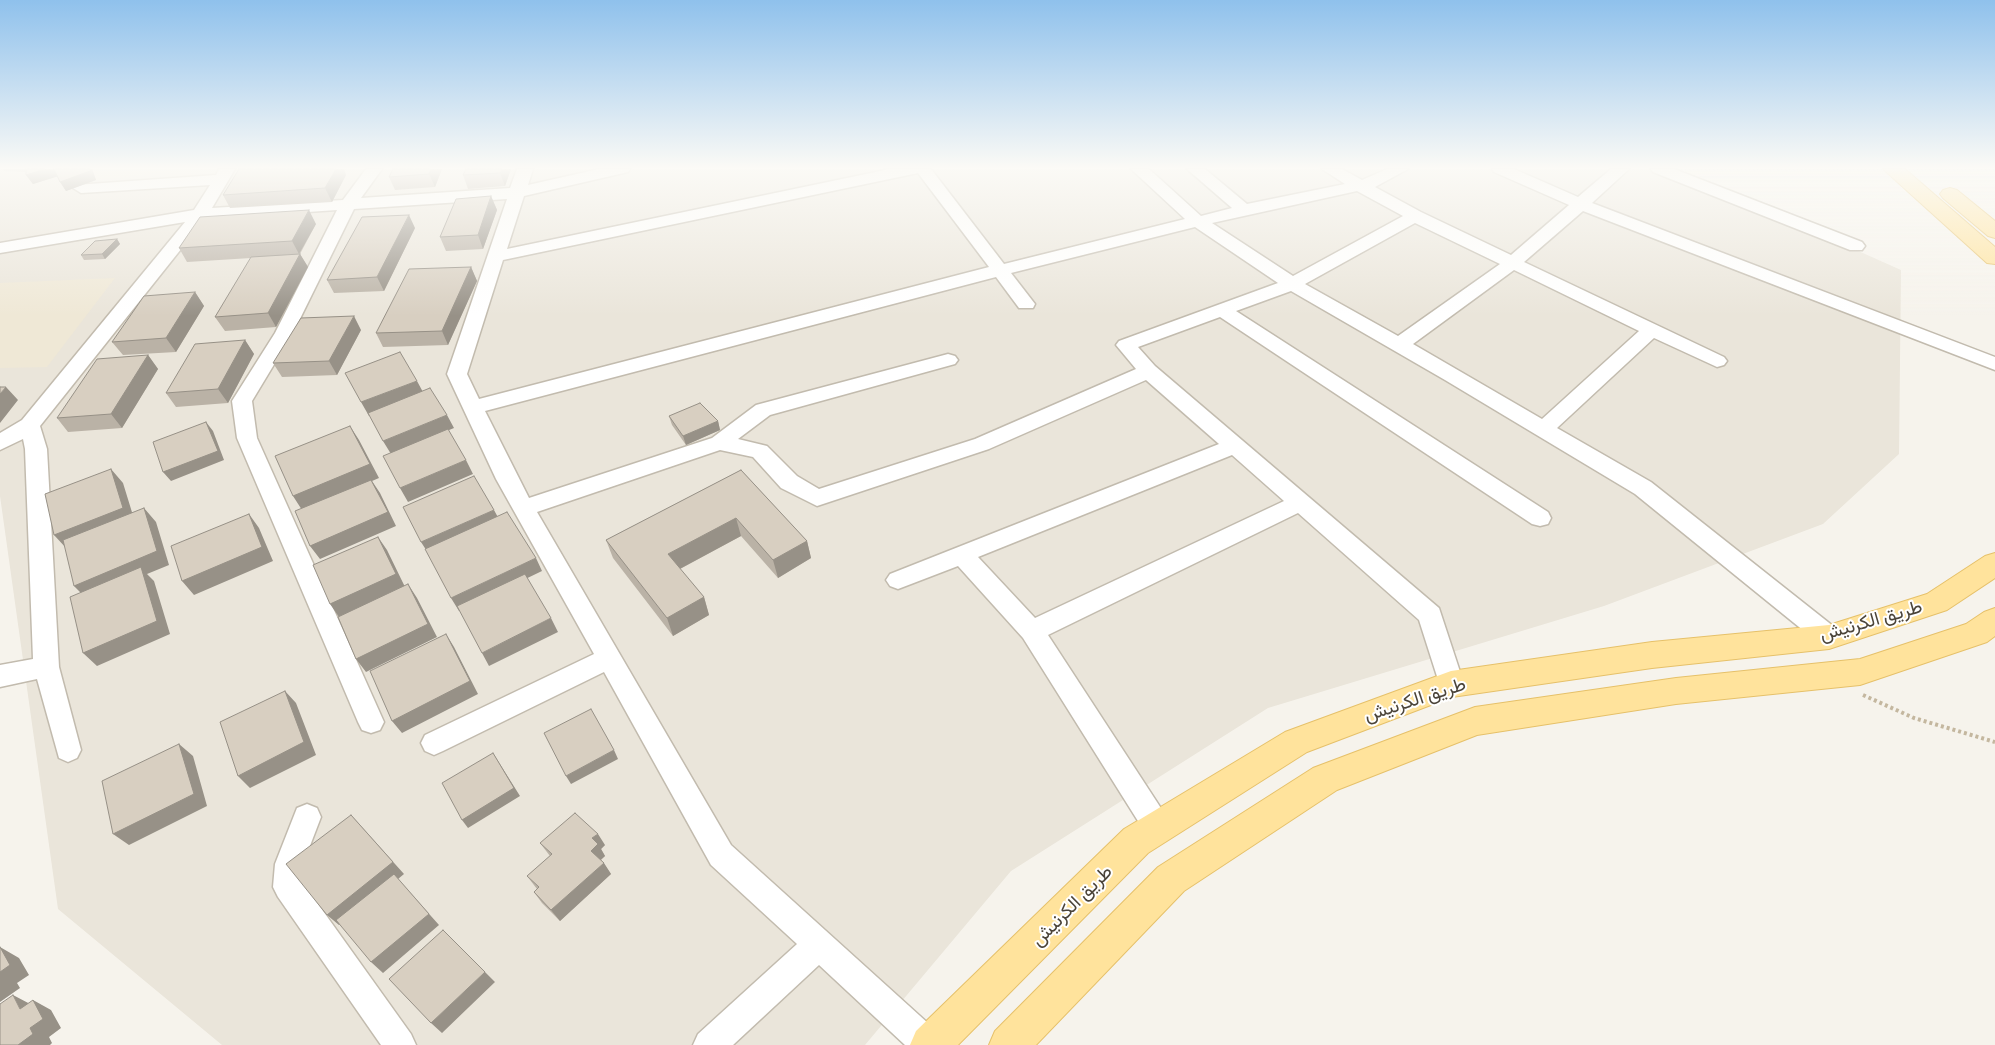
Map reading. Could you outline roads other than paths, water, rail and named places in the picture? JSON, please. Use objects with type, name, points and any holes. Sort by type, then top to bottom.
[{"type":"main road","points":[[1949,218],[1995,258]]},
{"type":"main road","points":[[1978,218],[1995,232]]},
{"type":"main road","name":"طريق الكرنيش","points":[[930,1045],[1136,842],[1296,742],[1451,684],[1652,655],[1829,637],[1936,602],[1995,564]]},
{"type":"main road","name":"طريق الكرنيش","points":[[1009,1045],[1171,879],[1326,779],[1475,721],[1676,691],[1860,672],[1976,632],[1995,620]]},
{"type":"street","points":[[0,248],[178,218]]},
{"type":"street","points":[[0,443],[29,425],[197,218]]},
{"type":"street","points":[[341,218],[284,333],[242,401],[247,438],[371,722]]},
{"type":"street","points":[[508,218],[458,374],[524,508],[721,855],[930,1045]]},
{"type":"street","points":[[496,257],[682,218]]},
{"type":"street","points":[[960,218],[1026,304]]},
{"type":"street","points":[[1193,218],[1292,284],[1643,488],[1829,637]]},
{"type":"street","points":[[473,407],[1000,270],[1211,218]]},
{"type":"street","points":[[1412,218],[1292,284],[1126,345],[1148,371],[1430,615],[1451,684]]},
{"type":"street","points":[[1419,218],[1717,361]]},
{"type":"street","points":[[1399,345],[1512,263],[1564,218]]},
{"type":"street","points":[[1616,218],[1995,364]]},
{"type":"street","points":[[1784,218],[1856,246]]},
{"type":"street","points":[[1222,310],[1540,518]]},
{"type":"street","points":[[1543,429],[1652,330]]},
{"type":"street","points":[[524,508],[719,443],[763,410],[948,360]]},
{"type":"street","points":[[719,443],[760,451],[789,482],[817,498],[982,444],[1148,371]]},
{"type":"street","points":[[29,425],[36,449],[46,667],[68,750]]},
{"type":"street","points":[[898,580],[1235,446]]},
{"type":"street","points":[[1032,631],[1300,503]]},
{"type":"street","points":[[962,555],[1032,631],[1158,828]]},
{"type":"street","points":[[434,744],[609,658]]},
{"type":"street","points":[[0,676],[46,667]]},
{"type":"street","points":[[307,817],[289,864],[288,888],[400,1045]]},
{"type":"street","points":[[709,1045],[819,945]]}]
